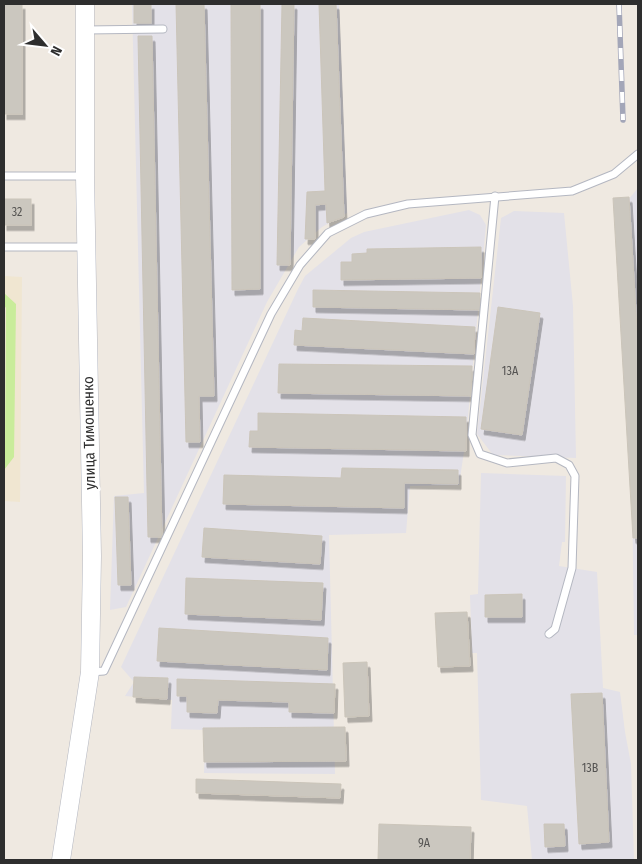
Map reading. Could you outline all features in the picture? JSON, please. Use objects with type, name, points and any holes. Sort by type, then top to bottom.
[{"type":"street","name":"улица Тимошенко","points":[[61,860],[90,672],[92,556],[85,176],[85,4]]},
{"type":"lane","points":[[85,30],[163,30]]},
{"type":"lane","points":[[90,672],[104,671],[270,314],[300,265],[328,233],[366,214],[408,204],[572,190],[614,174],[638,154]]},
{"type":"lane","points":[[4,176],[85,176]]},
{"type":"lane","points":[[495,196],[472,435],[480,454],[507,463],[556,458],[569,465],[575,476],[572,568],[555,629],[549,634]]},
{"type":"lane","points":[[4,247],[86,247]]},
{"type":"shaded area","points":[[132,4],[339,4],[347,213],[322,227],[299,247],[267,302],[126,607],[110,610],[114,496],[144,493]]},
{"type":"shaded area","points":[[638,188],[638,635],[634,635],[628,200]]},
{"type":"shaded area","points":[[469,210],[480,215],[486,225],[466,438],[459,485],[410,486],[406,533],[329,535],[335,774],[204,773],[206,730],[171,729],[172,700],[125,696],[134,682],[121,667],[298,289],[305,276],[351,238],[364,232]]},
{"type":"shaded area","points":[[514,211],[564,213],[573,306],[576,458],[493,455],[477,434],[501,218]]},
{"type":"shaded area","points":[[4,276],[22,277],[20,502],[4,501]]},
{"type":"shaded area","points":[[481,473],[566,476],[565,542],[562,542],[559,566],[597,572],[603,688],[620,692],[631,764],[634,860],[532,860],[527,806],[481,800],[477,653],[472,653],[470,595],[478,594]]},
{"type":"green space","points":[[4,293],[16,304],[14,457],[4,470],[6,308],[4,305]]},
{"type":"building","points":[[4,4],[22,4],[22,114],[4,114]]},
{"type":"building","points":[[134,4],[151,4],[151,23],[134,23]]},
{"type":"building","points":[[176,4],[204,4],[214,396],[199,396],[200,442],[186,442]]},
{"type":"building","points":[[231,4],[260,4],[260,289],[232,290]]},
{"type":"building","points":[[282,4],[294,4],[290,265],[277,265]]},
{"type":"building","points":[[319,4],[336,4],[344,217],[327,223],[326,204],[315,205],[315,239],[305,239],[307,192],[325,191]]},
{"type":"building","points":[[138,36],[152,36],[162,537],[148,537]]},
{"type":"building","points":[[629,197],[638,345],[638,538],[633,538],[613,198]]},
{"type":"building","points":[[4,199],[31,199],[31,225],[4,225]]},
{"type":"building","points":[[481,247],[481,278],[341,280],[341,262],[352,262],[352,254],[367,253],[367,249]]},
{"type":"building","points":[[313,290],[480,293],[480,310],[313,307]]},
{"type":"building","points":[[498,307],[540,313],[522,435],[481,429]]},
{"type":"building","points":[[303,318],[475,327],[474,354],[294,345],[295,330],[302,331]]},
{"type":"building","points":[[279,364],[472,366],[471,396],[278,393]]},
{"type":"building","points":[[258,413],[466,417],[466,451],[249,447],[250,431],[258,431]]},
{"type":"building","points":[[342,468],[458,470],[458,484],[404,483],[404,508],[223,504],[224,475],[341,478]]},
{"type":"building","points":[[115,497],[128,497],[131,585],[118,585]]},
{"type":"building","points":[[204,528],[322,536],[320,564],[202,557]]},
{"type":"building","points":[[186,578],[323,583],[321,620],[185,614]]},
{"type":"building","points":[[522,594],[522,617],[485,617],[485,595]]},
{"type":"building","points":[[467,612],[470,666],[438,667],[435,613]]},
{"type":"building","points":[[159,628],[328,638],[327,670],[157,661]]},
{"type":"building","points":[[367,662],[369,716],[345,717],[343,663]]},
{"type":"building","points":[[134,677],[168,678],[167,699],[133,697]]},
{"type":"building","points":[[177,679],[335,684],[334,713],[289,712],[289,702],[218,700],[217,713],[187,712],[187,696],[177,696]]},
{"type":"building","points":[[602,693],[609,842],[579,844],[571,694]]},
{"type":"building","points":[[345,727],[346,761],[204,762],[203,728]]},
{"type":"building","points":[[196,779],[341,784],[340,798],[196,793]]},
{"type":"building","points":[[379,824],[471,827],[470,860],[378,860]]},
{"type":"building","points":[[544,824],[564,824],[565,846],[545,847]]},
{"type":"railway","points":[[619,4],[623,120]]}]
